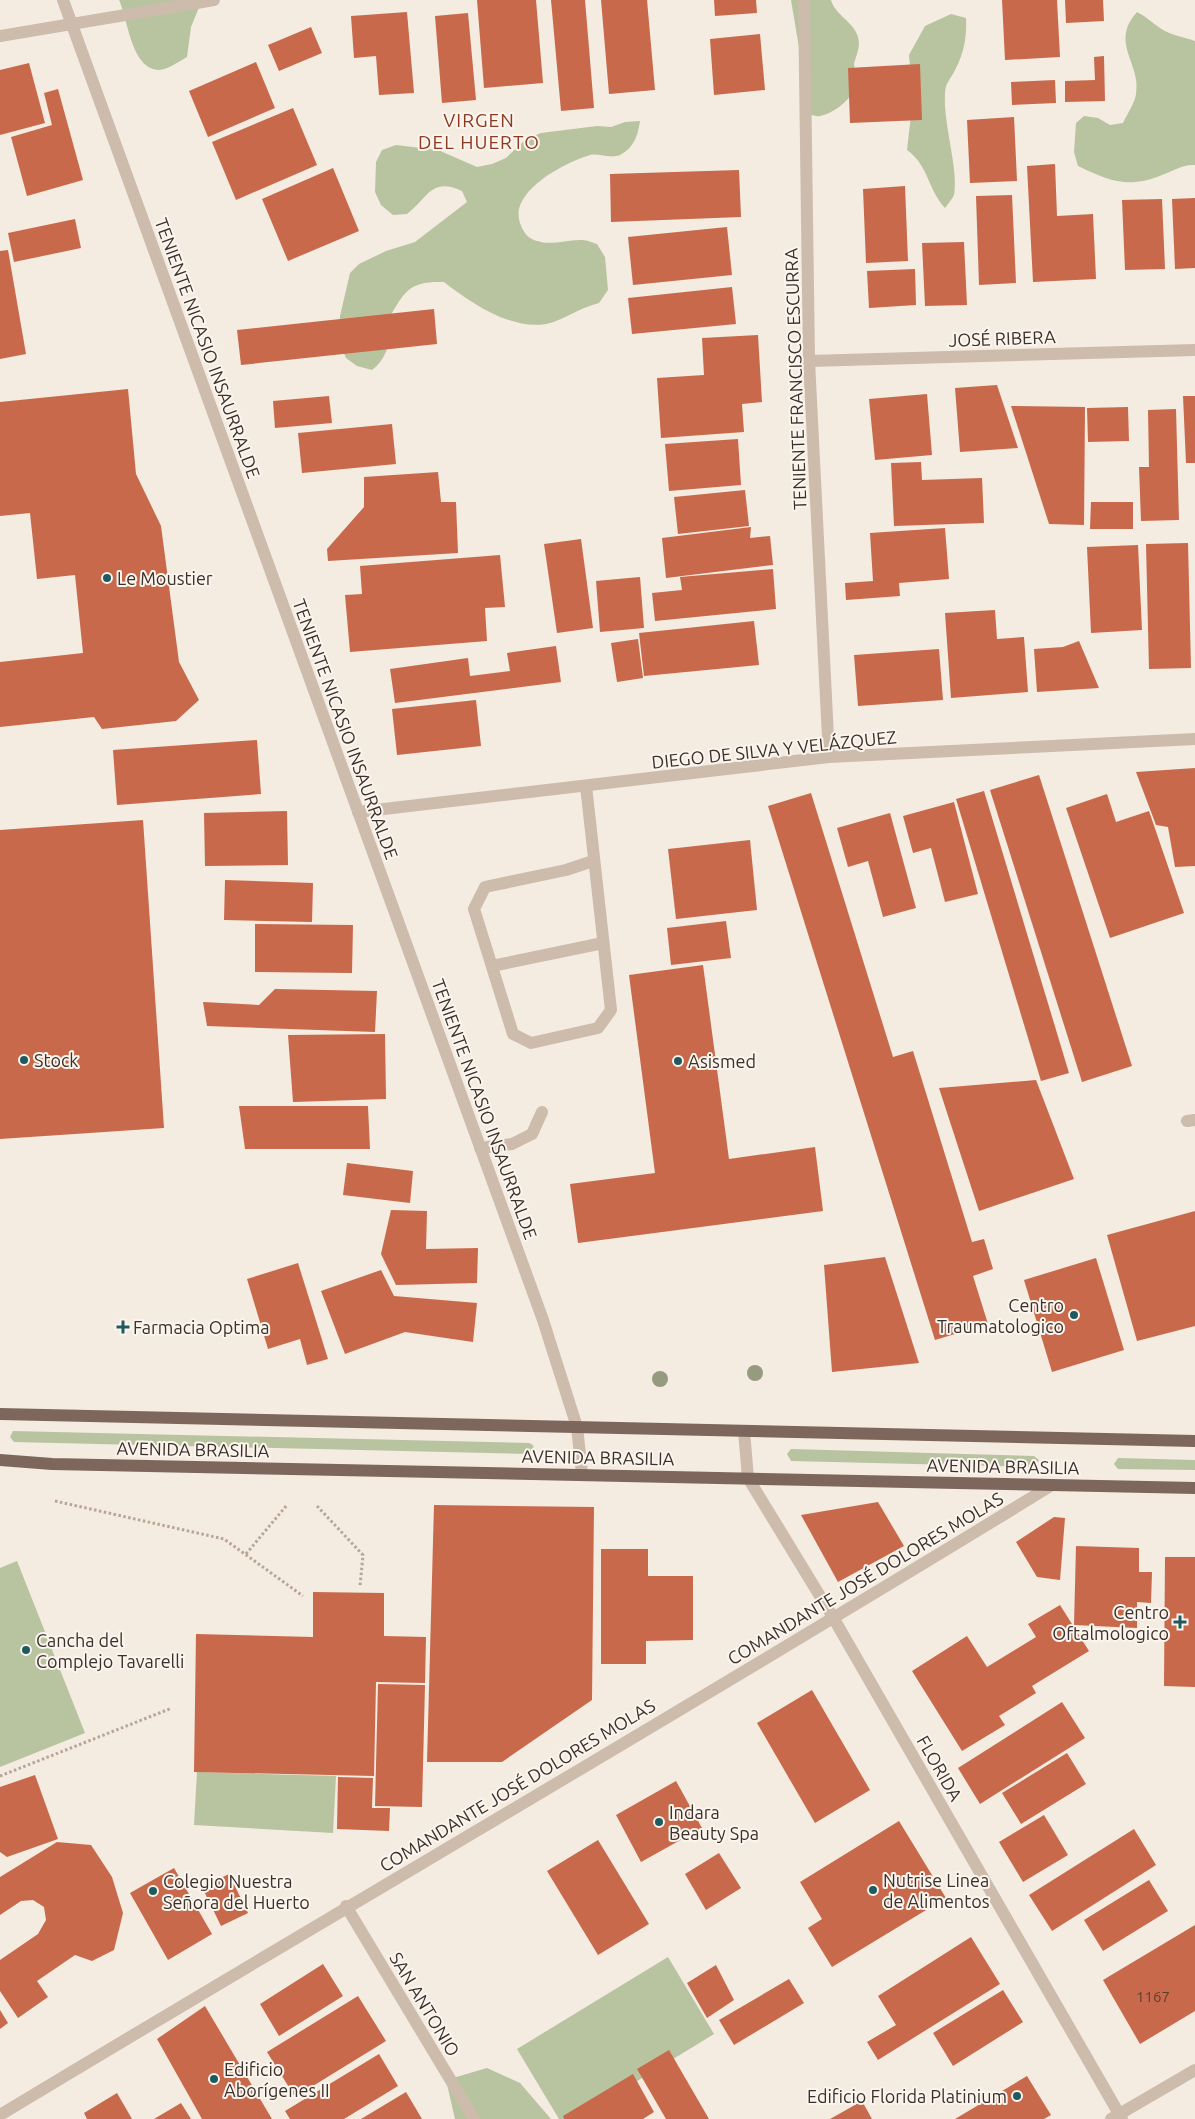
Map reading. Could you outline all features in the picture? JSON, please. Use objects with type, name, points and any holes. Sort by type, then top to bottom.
[{"type":"main road","name":"AVENIDA BRASILIA","points":[[0,1414],[1195,1441]]},
{"type":"main road","name":"AVENIDA BRASILIA","points":[[0,1460],[52,1464],[1195,1488]]},
{"type":"street","name":"TENIENTE NICASIO INSAURRALDE","points":[[62,0],[543,1320],[577,1427],[582,1474]]},
{"type":"street","points":[[0,36],[71,26],[214,0]]},
{"type":"street","name":"TENIENTE FRANCISCO ESCURRA","points":[[804,0],[809,361],[828,757]]},
{"type":"street","name":"JOSÉ RIBERA","points":[[809,361],[1195,350]]},
{"type":"street","name":"DIEGO DE SILVA Y VELÁZQUEZ","points":[[358,812],[828,757],[1195,739]]},
{"type":"street","points":[[586,786],[611,1010],[598,1028],[531,1042],[513,1034],[474,908],[485,887],[566,870],[593,861]]},
{"type":"street","points":[[492,966],[603,943]]},
{"type":"street","points":[[480,1148],[512,1144],[532,1134],[542,1112]]},
{"type":"street","name":"FLORIDA","points":[[744,1430],[748,1478],[834,1619],[1118,2117]]},
{"type":"street","name":"COMANDANTE JOSÉ DOLORES MOLAS","points":[[0,2115],[346,1906],[834,1619],[1052,1485]]},
{"type":"street","name":"SAN ANTONIO","points":[[346,1906],[474,2119]]},
{"type":"street","points":[[1118,2117],[1195,2070]]},
{"type":"path","points":[[55,1501],[224,1539],[303,1596]]},
{"type":"path","points":[[246,1554],[286,1505]]},
{"type":"path","points":[[317,1506],[363,1555],[360,1586]]},
{"type":"path","points":[[0,1776],[172,1708]]},
{"type":"green space","points":[[119,0],[202,0],[191,27],[187,57],[162,70],[150,67],[142,61],[132,42]]},
{"type":"green space","points":[[791,0],[831,0],[836,10],[853,27],[859,41],[854,64],[857,79],[853,92],[844,103],[820,116],[805,113],[801,59]]},
{"type":"green space","points":[[1137,12],[1164,30],[1195,41],[1195,165],[1182,167],[1139,182],[1129,182],[1100,176],[1078,166],[1074,152],[1076,123],[1084,116],[1098,118],[1110,125],[1123,123],[1133,105],[1137,83],[1128,53],[1126,34],[1129,23]]},
{"type":"green space","points":[[951,14],[966,18],[966,25],[963,51],[945,90],[946,119],[955,185],[954,195],[945,208],[920,163],[907,150],[913,98],[909,55],[925,26]]},
{"type":"green space","points":[[640,121],[634,141],[625,152],[612,156],[590,155],[554,171],[531,189],[523,200],[519,211],[520,223],[526,235],[534,240],[548,243],[583,240],[597,244],[605,257],[608,290],[599,303],[556,321],[542,325],[527,324],[512,321],[482,308],[444,282],[423,283],[404,294],[389,318],[390,333],[388,347],[382,360],[372,370],[357,366],[346,358],[340,344],[340,316],[350,273],[359,264],[386,251],[415,242],[467,202],[462,191],[443,186],[431,191],[407,214],[393,215],[381,205],[375,192],[376,162],[382,150],[396,145],[438,150],[477,167],[492,164],[506,158],[526,139],[541,133],[597,126],[611,127],[625,122]]},
{"type":"green space","points":[[13,1431],[529,1443],[533,1445],[534,1451],[529,1454],[14,1442],[10,1437]]},
{"type":"green space","points":[[791,1449],[1034,1456],[1039,1460],[1034,1467],[791,1461],[787,1454]]},
{"type":"green space","points":[[1118,1458],[1195,1460],[1195,1470],[1118,1469],[1114,1464]]},
{"type":"green space","name":"Cancha del Complejo Tavarelli","points":[[17,1561],[85,1733],[0,1767],[0,1568]]},
{"type":"green space","points":[[197,1772],[336,1776],[333,1833],[194,1825]]},
{"type":"green space","points":[[668,1957],[714,2034],[575,2119],[559,2119],[517,2049]]},
{"type":"green space","points":[[487,2068],[520,2083],[551,2119],[455,2119],[446,2080]]},
{"type":"building","points":[[477,0],[536,0],[543,83],[484,88]]},
{"type":"building","points":[[551,0],[585,0],[594,108],[561,111]]},
{"type":"building","points":[[601,0],[647,0],[655,90],[609,94]]},
{"type":"building","points":[[714,0],[756,0],[757,13],[715,16]]},
{"type":"building","points":[[1002,0],[1057,0],[1060,57],[1005,60]]},
{"type":"building","points":[[1065,0],[1103,0],[1104,21],[1066,23]]},
{"type":"building","points":[[407,12],[414,93],[379,95],[376,56],[354,58],[351,16]]},
{"type":"building","points":[[468,13],[476,100],[442,103],[435,16]]},
{"type":"building","points":[[311,27],[322,53],[279,71],[268,45]]},
{"type":"building","points":[[760,34],[765,90],[714,95],[710,39]]},
{"type":"building","points":[[1104,56],[1105,101],[1065,102],[1065,81],[1095,80],[1094,57]]},
{"type":"building","points":[[256,62],[275,108],[208,137],[189,91]]},
{"type":"building","points":[[29,63],[45,123],[0,135],[0,70]]},
{"type":"building","points":[[920,64],[922,120],[850,123],[848,68]]},
{"type":"building","points":[[1055,80],[1056,103],[1012,105],[1011,82]]},
{"type":"building","points":[[58,89],[83,180],[27,196],[11,137],[52,125],[44,93]]},
{"type":"building","points":[[293,108],[317,165],[236,200],[212,142]]},
{"type":"building","points":[[1014,117],[1017,181],[970,183],[967,120]]},
{"type":"building","points":[[1055,164],[1057,216],[1093,214],[1096,279],[1033,282],[1027,166]]},
{"type":"building","points":[[333,168],[359,231],[288,261],[262,199]]},
{"type":"building","points":[[739,170],[741,217],[611,222],[610,174]]},
{"type":"building","points":[[905,186],[908,261],[866,263],[863,189]]},
{"type":"building","points":[[1012,195],[1016,283],[979,285],[976,196]]},
{"type":"building","points":[[1195,198],[1195,268],[1175,269],[1172,199]]},
{"type":"building","points":[[1162,199],[1165,269],[1125,270],[1122,200]]},
{"type":"building","points":[[75,219],[81,248],[14,262],[8,233]]},
{"type":"building","points":[[727,227],[732,275],[633,285],[628,237]]},
{"type":"building","points":[[964,242],[967,305],[925,306],[922,243]]},
{"type":"building","points":[[8,250],[26,354],[0,359],[0,251]]},
{"type":"building","points":[[915,269],[916,305],[869,308],[867,271]]},
{"type":"building","points":[[732,287],[736,324],[632,334],[628,298]]},
{"type":"building","points":[[434,309],[437,344],[241,365],[237,330]]},
{"type":"building","points":[[758,335],[762,402],[742,404],[744,432],[661,438],[657,378],[704,375],[702,338]]},
{"type":"building","points":[[997,385],[1018,448],[960,452],[955,388]]},
{"type":"building","points":[[128,389],[136,474],[161,526],[179,662],[199,700],[176,721],[102,729],[94,717],[0,727],[0,662],[83,653],[75,575],[37,579],[30,513],[0,516],[0,402]]},
{"type":"building","points":[[927,394],[932,455],[875,460],[869,399]]},
{"type":"building","points":[[329,396],[332,423],[275,428],[273,401]]},
{"type":"building","points":[[1183,396],[1195,396],[1195,463],[1186,463]]},
{"type":"building","points":[[1011,406],[1085,407],[1084,525],[1049,524]]},
{"type":"building","points":[[1128,407],[1129,441],[1088,442],[1087,408]]},
{"type":"building","points":[[1176,409],[1179,520],[1141,521],[1139,467],[1149,467],[1148,410]]},
{"type":"building","points":[[392,424],[396,464],[302,473],[298,433]]},
{"type":"building","points":[[738,439],[741,485],[669,491],[665,444]]},
{"type":"building","points":[[921,462],[922,480],[982,478],[984,523],[894,526],[891,463]]},
{"type":"building","points":[[438,472],[441,502],[456,502],[458,553],[328,561],[327,549],[364,507],[364,477]]},
{"type":"building","points":[[745,490],[749,526],[678,534],[674,497]]},
{"type":"building","points":[[1091,502],[1133,502],[1133,529],[1090,529]]},
{"type":"building","points":[[751,527],[750,538],[770,536],[773,565],[666,578],[662,538]]},
{"type":"building","points":[[945,528],[949,579],[899,583],[900,596],[846,600],[845,583],[873,581],[870,533]]},
{"type":"building","points":[[581,539],[593,628],[557,633],[544,544]]},
{"type":"building","points":[[1188,543],[1191,668],[1149,669],[1146,544]]},
{"type":"building","points":[[1138,545],[1142,630],[1091,633],[1087,547]]},
{"type":"building","points":[[500,555],[505,607],[485,608],[487,641],[350,652],[345,595],[362,594],[360,566]]},
{"type":"building","points":[[773,569],[776,609],[655,621],[652,593],[682,590],[680,577]]},
{"type":"building","points":[[640,577],[644,628],[600,632],[596,581]]},
{"type":"building","points":[[995,610],[997,639],[1024,637],[1028,692],[951,698],[945,613]]},
{"type":"building","points":[[754,621],[759,665],[644,676],[639,633]]},
{"type":"building","points":[[638,639],[643,678],[617,682],[611,643]]},
{"type":"building","points":[[1079,641],[1099,688],[1037,692],[1034,649],[1063,647]]},
{"type":"building","points":[[556,646],[561,682],[395,703],[390,669],[468,658],[470,676],[510,671],[507,653]]},
{"type":"building","points":[[939,649],[943,700],[858,706],[854,655]]},
{"type":"building","points":[[476,700],[481,746],[397,755],[392,709]]},
{"type":"building","points":[[257,740],[261,794],[117,805],[113,750]]},
{"type":"building","points":[[1195,768],[1195,866],[1175,867],[1168,827],[1156,825],[1136,772]]},
{"type":"building","points":[[1039,775],[1132,1066],[1082,1082],[990,790]]},
{"type":"building","points":[[984,791],[1069,1073],[1041,1081],[956,799]]},
{"type":"building","points":[[811,793],[893,1057],[913,1051],[972,1242],[984,1239],[993,1269],[973,1276],[988,1324],[935,1340],[768,806]]},
{"type":"building","points":[[1107,794],[1116,822],[1149,811],[1184,913],[1110,938],[1066,808]]},
{"type":"building","points":[[954,802],[978,894],[945,902],[931,848],[913,853],[903,816]]},
{"type":"building","points":[[287,811],[288,865],[205,866],[204,813]]},
{"type":"building","points":[[890,813],[916,908],[883,917],[868,861],[848,867],[837,828]]},
{"type":"building","points":[[143,820],[164,1128],[0,1139],[0,830]]},
{"type":"building","points":[[750,840],[757,910],[676,919],[668,849]]},
{"type":"building","points":[[225,880],[313,883],[312,922],[224,920]]},
{"type":"building","points":[[726,921],[731,958],[671,965],[667,928]]},
{"type":"building","points":[[255,924],[353,925],[352,973],[255,972]]},
{"type":"building","name":"Asismed","points":[[703,965],[729,1159],[815,1147],[823,1211],[578,1243],[570,1184],[655,1173],[629,975]]},
{"type":"building","points":[[275,989],[377,991],[375,1032],[207,1026],[203,1002],[259,1005]]},
{"type":"building","points":[[385,1034],[386,1099],[293,1102],[288,1035]]},
{"type":"building","points":[[1036,1080],[1074,1179],[979,1211],[939,1088]]},
{"type":"building","points":[[239,1106],[368,1106],[370,1149],[245,1149]]},
{"type":"building","points":[[347,1163],[413,1171],[410,1203],[343,1195]]},
{"type":"building","points":[[391,1210],[427,1211],[426,1249],[478,1248],[477,1283],[396,1285],[381,1254]]},
{"type":"building","points":[[1195,1211],[1195,1326],[1137,1341],[1107,1235]]},
{"type":"building","points":[[885,1257],[919,1363],[832,1372],[824,1265]]},
{"type":"building","points":[[1096,1258],[1124,1350],[1052,1372],[1024,1280]]},
{"type":"building","points":[[298,1263],[328,1359],[307,1365],[300,1339],[268,1349],[247,1279]]},
{"type":"building","points":[[381,1270],[394,1296],[477,1303],[473,1342],[405,1332],[345,1354],[321,1291]]},
{"type":"building","points":[[878,1502],[904,1546],[838,1582],[801,1515]]},
{"type":"building","points":[[434,1505],[594,1507],[592,1700],[502,1762],[427,1762]]},
{"type":"building","points":[[1054,1517],[1065,1518],[1060,1580],[1037,1577],[1016,1542]]},
{"type":"building","points":[[1076,1546],[1139,1548],[1139,1572],[1152,1572],[1151,1603],[1137,1602],[1137,1628],[1074,1625]]},
{"type":"building","points":[[601,1549],[648,1549],[648,1576],[693,1576],[693,1640],[646,1641],[646,1664],[601,1664]]},
{"type":"building","name":"Centro Oftalmologico","points":[[1165,1557],[1195,1557],[1195,1687],[1164,1686]]},
{"type":"building","points":[[313,1592],[384,1593],[384,1636],[426,1637],[425,1683],[376,1682],[374,1776],[194,1772],[196,1634],[313,1637]]},
{"type":"building","points":[[1060,1605],[1089,1651],[1032,1686],[1036,1693],[999,1716],[1005,1725],[962,1751],[912,1671],[967,1636],[987,1667],[1036,1637],[1028,1624]]},
{"type":"building","points":[[378,1684],[425,1685],[422,1807],[375,1806]]},
{"type":"building","points":[[812,1690],[870,1790],[815,1823],[757,1723]]},
{"type":"building","points":[[1062,1702],[1085,1738],[980,1804],[958,1768]]},
{"type":"building","points":[[1067,1753],[1086,1784],[1021,1824],[1002,1793]]},
{"type":"building","points":[[35,1775],[58,1839],[7,1857],[0,1852],[0,1787]]},
{"type":"building","points":[[338,1777],[373,1778],[372,1808],[390,1808],[389,1831],[337,1829]]},
{"type":"building","name":"Indara Beauty Spa","points":[[676,1781],[702,1828],[641,1862],[616,1815]]},
{"type":"building","points":[[1044,1815],[1068,1855],[1023,1882],[999,1842]]},
{"type":"building","name":"Nutrise Linea de Alimentos","points":[[899,1821],[946,1898],[832,1967],[808,1928],[822,1919],[800,1882]]},
{"type":"building","points":[[1134,1829],[1156,1865],[1052,1931],[1029,1895]]},
{"type":"building","points":[[598,1840],[649,1924],[598,1955],[547,1871]]},
{"type":"building","points":[[57,1842],[91,1845],[112,1877],[123,1913],[114,1950],[92,1961],[75,1955],[37,1981],[48,1997],[18,2018],[0,1991],[0,1960],[38,1934],[46,1920],[44,1907],[33,1900],[21,1901],[0,1915],[0,1877]]},
{"type":"building","points":[[719,1853],[741,1888],[706,1910],[685,1874]]},
{"type":"building","points":[[174,1868],[212,1934],[168,1960],[130,1893]]},
{"type":"building","points":[[229,1874],[248,1913],[221,1926],[202,1887]]},
{"type":"building","points":[[1149,1880],[1168,1911],[1103,1951],[1084,1920]]},
{"type":"building","points":[[1195,1925],[1195,2011],[1140,2044],[1103,1980]]},
{"type":"building","points":[[971,1937],[1000,1984],[878,2060],[867,2042],[896,2025],[878,1996]]},
{"type":"building","points":[[323,1964],[343,1996],[279,2036],[260,2004]]},
{"type":"building","points":[[716,1965],[734,2000],[707,2018],[687,1983]]},
{"type":"building","points":[[789,1979],[804,2003],[734,2045],[719,2020]]},
{"type":"building","points":[[1003,1990],[1023,2022],[953,2066],[933,2033]]},
{"type":"building","points":[[358,1996],[386,2041],[295,2097],[267,2052]]},
{"type":"building","name":"Edificio Aborígenes II","points":[[205,2006],[272,2119],[202,2119],[157,2039]]},
{"type":"building","points":[[0,2010],[8,2023],[0,2029]]},
{"type":"building","points":[[669,2050],[709,2119],[666,2119],[637,2069]]},
{"type":"building","points":[[379,2054],[398,2086],[344,2119],[290,2119],[285,2111]]},
{"type":"building","points":[[633,2074],[654,2112],[643,2119],[564,2119],[563,2116]]},
{"type":"building","name":"Edificio Florida Platinium","points":[[1027,2076],[1051,2115],[1044,2119],[955,2119]]},
{"type":"building","points":[[406,2092],[422,2119],[361,2119]]},
{"type":"building","points":[[117,2093],[132,2119],[87,2119],[84,2113]]},
{"type":"building","points":[[862,2101],[872,2119],[830,2119]]},
{"type":"building","points":[[181,2103],[191,2119],[154,2119]]},
{"type":"place","name":"Le Moustier","points":[[107,578]]},
{"type":"place","name":"Stock","points":[[24,1060]]},
{"type":"place","name":"Asismed","points":[[678,1061]]},
{"type":"place","name":"Centro Traumatologico","points":[[1074,1315]]},
{"type":"place","name":"Farmacia Optima","points":[[123,1327]]},
{"type":"place","name":"Centro Oftalmologico","points":[[1180,1622]]},
{"type":"place","name":"Cancha del Complejo Tavarelli","points":[[26,1650]]},
{"type":"place","name":"Indara Beauty Spa","points":[[659,1822]]},
{"type":"place","name":"Nutrise Linea de Alimentos","points":[[873,1890]]},
{"type":"place","name":"Colegio Nuestra Señora del Huerto","points":[[153,1891]]},
{"type":"place","name":"Edificio Aborígenes II","points":[[214,2079]]},
{"type":"place","name":"Edificio Florida Platinium","points":[[1017,2096]]},
{"type":"district","name":"VIRGEN DEL HUERTO","points":[[479,131]]}]
